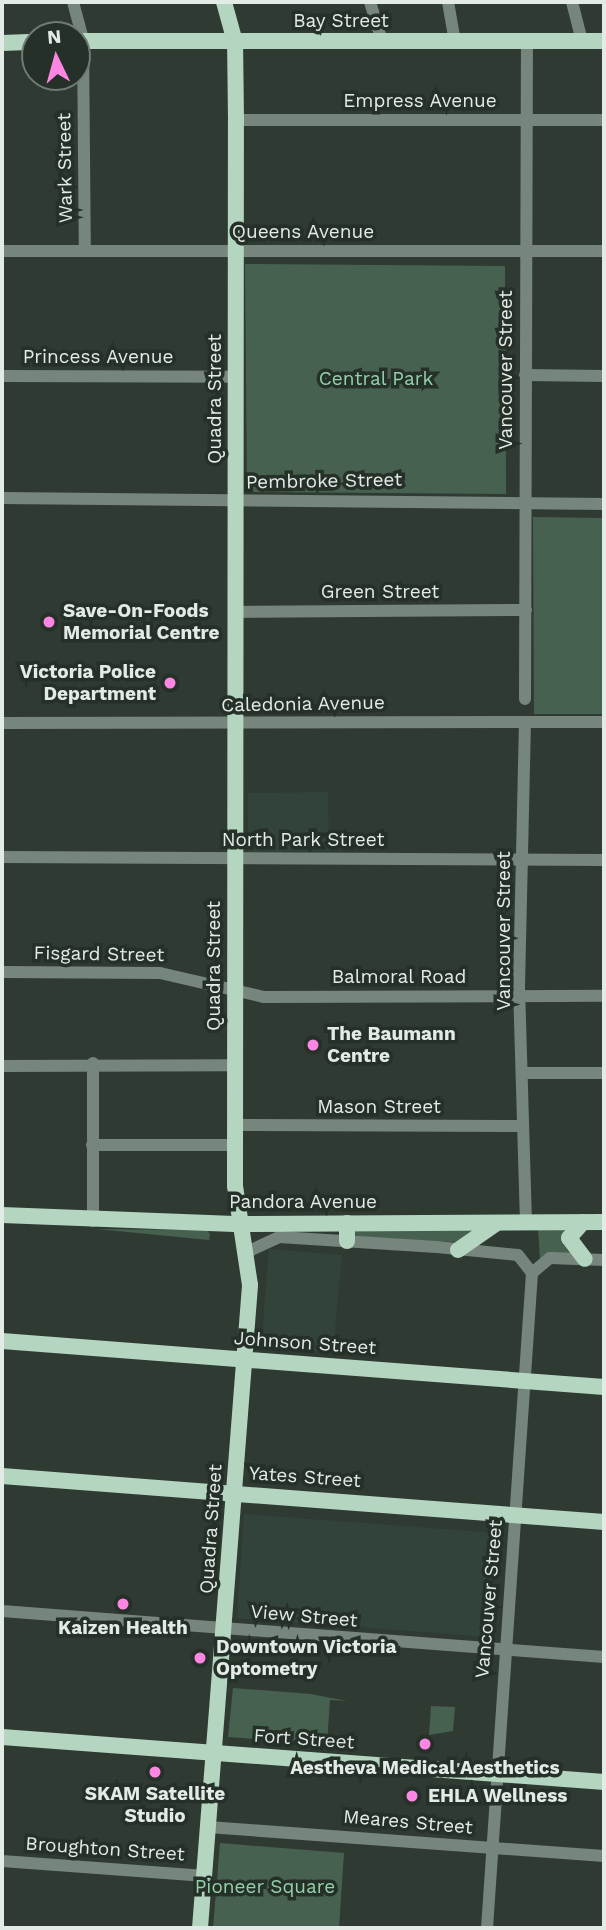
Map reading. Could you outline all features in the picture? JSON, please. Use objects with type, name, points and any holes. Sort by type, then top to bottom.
[{"type":"main road","name":"Quadra Street","points":[[201,1928],[244,1360],[247,1252],[241,1224],[235,1145],[235,42],[224,2]]},
{"type":"main road","name":"Bay Street","points":[[91,41],[604,41]]},
{"type":"main road","points":[[2,43],[21,42]]},
{"type":"main road","name":"Pandora Avenue","points":[[2,1215],[241,1224],[604,1222]]},
{"type":"main road","points":[[583,1222],[569,1238],[584,1259]]},
{"type":"main road","points":[[347,1223],[347,1241]]},
{"type":"main road","points":[[458,1250],[497,1223]]},
{"type":"main road","name":"Johnson Street","points":[[2,1341],[604,1387]]},
{"type":"main road","name":"Yates Street","points":[[2,1476],[604,1522]]},
{"type":"main road","name":"Fort Street","points":[[2,1737],[604,1782]]},
{"type":"street","name":"Wark Street","points":[[73,2],[76,21]]},
{"type":"street","points":[[370,2],[382,41]]},
{"type":"street","points":[[448,2],[455,42]]},
{"type":"street","points":[[572,2],[582,41]]},
{"type":"street","name":"Vancouver Street","points":[[525,699],[524,251],[527,42]]},
{"type":"street","name":"Wark Street","points":[[81,91],[85,250]]},
{"type":"street","name":"Empress Avenue","points":[[236,120],[604,120]]},
{"type":"street","name":"Queens Avenue","points":[[2,251],[604,251]]},
{"type":"street","name":"Princess Avenue","points":[[2,376],[236,377]]},
{"type":"street","points":[[525,376],[604,376]]},
{"type":"street","name":"Pembroke Street","points":[[2,498],[604,503]]},
{"type":"street","name":"Green Street","points":[[235,612],[526,610]]},
{"type":"street","name":"Vancouver Street","points":[[525,722],[522,995],[526,1223]]},
{"type":"street","name":"Caledonia Avenue","points":[[2,723],[604,722]]},
{"type":"street","name":"North Park Street","points":[[2,858],[604,860]]},
{"type":"street","name":"Fisgard Street","points":[[2,972],[160,972],[235,993]]},
{"type":"street","name":"Balmoral Road","points":[[235,993],[604,996]]},
{"type":"street","points":[[93,1063],[93,1220]]},
{"type":"street","points":[[2,1066],[93,1063],[235,1065]]},
{"type":"street","points":[[524,1073],[604,1073]]},
{"type":"street","name":"Mason Street","points":[[235,1125],[523,1126]]},
{"type":"street","points":[[92,1145],[235,1145]]},
{"type":"street","name":"Pandora Avenue","points":[[247,1252],[268,1238],[347,1241],[518,1255],[532,1273]]},
{"type":"street","points":[[532,1273],[550,1258],[604,1260]]},
{"type":"street","name":"Vancouver Street","points":[[487,1928],[503,1650],[527,1381],[532,1273]]},
{"type":"street","name":"View Street","points":[[2,1611],[604,1657]]},
{"type":"street","name":"Meares Street","points":[[208,1827],[604,1856]]},
{"type":"street","name":"Broughton Street","points":[[2,1861],[205,1876]]},
{"type":"shaded area","points":[[328,792],[329,851],[248,852],[248,793]]},
{"type":"shaded area","points":[[269,1249],[342,1255],[333,1352],[261,1348]]},
{"type":"shaded area","points":[[244,1514],[496,1533],[488,1637],[237,1618]]},
{"type":"green space","name":"Central Park","points":[[245,264],[505,266],[506,494],[247,492]]},
{"type":"green space","points":[[533,517],[604,518],[604,714],[534,714]]},
{"type":"green space","points":[[569,1227],[570,1253],[540,1260],[538,1228]]},
{"type":"green space","points":[[97,1229],[207,1230],[210,1234],[209,1240]]},
{"type":"green space","points":[[352,1229],[483,1230],[459,1242],[357,1238]]},
{"type":"green space","points":[[233,1688],[311,1694],[347,1701],[330,1700],[327,1744],[228,1737]]},
{"type":"green space","points":[[431,1706],[455,1707],[453,1731],[429,1735]]},
{"type":"green space","name":"Pioneer Square","points":[[220,1843],[344,1853],[339,1928],[213,1928]]},
{"type":"place","name":"Save-On-Foods Memorial Centre","points":[[49,622]]},
{"type":"place","name":"Victoria Police Department","points":[[170,683]]},
{"type":"place","name":"The Baumann Centre","points":[[313,1045]]},
{"type":"place","name":"Kaizen Health","points":[[123,1604]]},
{"type":"place","name":"Downtown Victoria Optometry","points":[[200,1658]]},
{"type":"place","name":"Aestheva Medical Aesthetics","points":[[425,1744]]},
{"type":"place","name":"SKAM Satellite Studio","points":[[155,1772]]},
{"type":"place","name":"EHLA Wellness","points":[[412,1796]]}]
